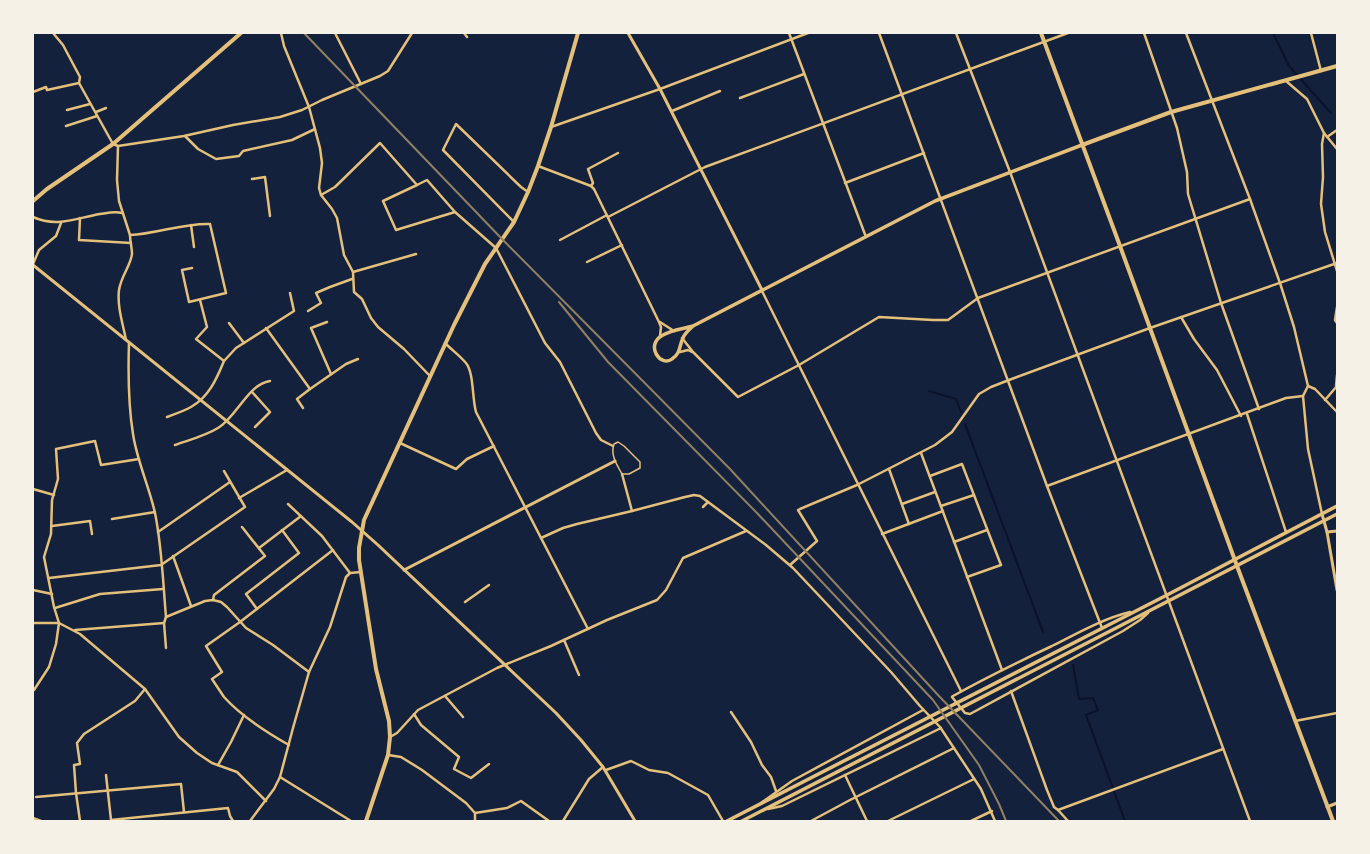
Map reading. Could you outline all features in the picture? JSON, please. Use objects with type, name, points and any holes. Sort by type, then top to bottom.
[{"type":"main road","points":[[33,201],[47,189],[113,144],[241,33]]},
{"type":"main road","points":[[366,821],[388,755],[390,737],[389,721],[376,669],[361,572],[359,548],[364,520],[445,344],[485,264],[514,222],[528,192],[551,127],[578,33]]},
{"type":"main road","points":[[1041,33],[1234,559],[1333,821]]},
{"type":"main road","points":[[693,326],[682,338],[680,352],[668,362],[662,360],[653,349],[655,341],[660,336],[693,326],[941,198],[1172,112],[1337,66]]},
{"type":"main road","points":[[726,821],[1167,595],[1337,506]]},
{"type":"main road","points":[[742,821],[1337,514]]},
{"type":"street","points":[[54,33],[63,45],[80,77],[79,83],[90,104],[96,112],[113,144],[118,146],[185,136],[233,125],[280,117],[380,76],[388,71],[412,33]]},
{"type":"street","points":[[281,33],[286,51],[308,106],[315,129],[322,163],[319,188],[321,195],[337,218],[344,255],[353,272],[352,279],[354,292],[362,298],[371,318],[378,327],[404,349],[431,376]]},
{"type":"street","points":[[335,33],[361,84]]},
{"type":"street","points":[[464,33],[467,37]]},
{"type":"street","points":[[628,33],[672,111],[762,290],[857,485],[961,691]]},
{"type":"street","points":[[789,33],[866,237]]},
{"type":"street","points":[[551,127],[660,89],[808,33]]},
{"type":"street","points":[[879,33],[1102,628]]},
{"type":"street","points":[[956,33],[1010,172],[1250,821]]},
{"type":"street","points":[[560,240],[700,169],[1068,33]]},
{"type":"street","points":[[1144,33],[1172,112],[1187,172],[1188,194],[1195,219],[1221,303],[1259,409]]},
{"type":"street","points":[[1186,33],[1250,199],[1294,327],[1308,386],[1303,396],[1308,449],[1323,521],[1327,532],[1337,590]]},
{"type":"street","points":[[1311,33],[1321,71]]},
{"type":"street","points":[[740,98],[804,74]]},
{"type":"street","points":[[1285,81],[1307,99],[1324,133],[1337,149]]},
{"type":"street","points":[[33,92],[46,88],[47,90],[79,83]]},
{"type":"street","points":[[672,111],[720,91]]},
{"type":"street","points":[[67,110],[90,104]]},
{"type":"street","points":[[96,112],[106,108]]},
{"type":"street","points":[[66,126],[97,116]]},
{"type":"street","points":[[514,222],[443,150],[456,124],[528,192]]},
{"type":"street","points":[[185,136],[198,149],[216,159],[239,156],[243,152],[292,140],[315,129]]},
{"type":"street","points":[[1327,137],[1337,130]]},
{"type":"street","points":[[1324,133],[1322,144],[1323,177],[1321,204],[1325,232],[1336,263],[1337,271]]},
{"type":"street","points":[[321,195],[335,187],[380,143],[417,185]]},
{"type":"street","points":[[118,146],[117,180],[119,201],[130,235],[132,253],[122,277],[119,290],[119,303],[127,341],[128,380],[133,434],[155,512],[158,532],[166,617],[164,623],[166,648]]},
{"type":"street","points":[[591,186],[593,183],[588,168],[618,153]]},
{"type":"street","points":[[846,183],[924,153]]},
{"type":"street","points":[[538,166],[591,186],[594,189],[659,322],[661,327],[660,336]]},
{"type":"street","points":[[252,179],[265,177],[270,216]]},
{"type":"street","points":[[455,212],[396,230],[383,201],[428,180],[455,212],[496,248],[545,343],[560,362],[596,433],[601,440],[613,446]]},
{"type":"street","points":[[682,338],[693,352],[738,397],[799,365],[879,317],[948,320],[978,298],[1250,199]]},
{"type":"street","points":[[33,217],[39,220],[61,223],[109,213],[117,212],[122,214]]},
{"type":"street","points":[[80,218],[79,240],[131,243]]},
{"type":"street","points":[[61,223],[56,236],[39,250],[33,264],[362,531],[556,713],[605,769],[635,821]]},
{"type":"street","points":[[130,235],[146,234],[191,224],[210,224],[226,294],[189,302],[182,270],[192,268]]},
{"type":"street","points":[[191,224],[194,247]]},
{"type":"street","points":[[587,262],[622,246]]},
{"type":"street","points":[[353,272],[416,254]]},
{"type":"street","points":[[790,566],[817,541],[798,510],[857,485],[942,441],[952,432],[979,394],[991,387],[1077,354],[1336,263]]},
{"type":"street","points":[[308,310],[321,304],[316,294],[352,279]]},
{"type":"street","points":[[167,417],[192,406],[200,400],[214,383],[224,361],[236,348],[294,311],[290,293]]},
{"type":"street","points":[[200,300],[207,328],[196,339],[224,361]]},
{"type":"street","points":[[1337,307],[1335,320],[1337,323]]},
{"type":"street","points":[[1181,317],[1194,339],[1217,370],[1241,416]]},
{"type":"street","points":[[327,322],[311,328],[331,374]]},
{"type":"street","points":[[659,322],[674,332]]},
{"type":"street","points":[[229,323],[244,343]]},
{"type":"street","points":[[266,328],[310,389]]},
{"type":"street","points":[[445,344],[466,363],[471,373],[473,402],[476,412],[588,629]]},
{"type":"street","points":[[680,352],[688,350],[693,352]]},
{"type":"street","points":[[304,408],[297,399],[346,364],[358,359]]},
{"type":"street","points":[[1325,400],[1336,386],[1337,375]]},
{"type":"street","points":[[175,445],[219,428],[227,421],[247,396],[264,382],[270,381]]},
{"type":"street","points":[[1308,386],[1315,389],[1337,412]]},
{"type":"street","points":[[252,392],[270,412],[254,427]]},
{"type":"street","points":[[1048,486],[1247,414],[1286,398],[1303,396]]},
{"type":"street","points":[[1247,414],[1286,532]]},
{"type":"street","points":[[34,690],[49,667],[56,644],[59,624],[54,608],[44,557],[51,534],[54,495],[58,479],[56,449],[95,441],[101,465],[139,459]]},
{"type":"street","points":[[400,443],[456,469],[467,459],[494,446]]},
{"type":"street","points":[[921,453],[1002,670]]},
{"type":"street","points":[[404,570],[615,461]]},
{"type":"street","points":[[930,476],[962,464],[1001,565],[967,577]]},
{"type":"street","points":[[889,469],[909,524]]},
{"type":"street","points":[[239,498],[287,470]]},
{"type":"street","points":[[49,578],[161,565],[245,507],[224,471]]},
{"type":"street","points":[[622,474],[632,511]]},
{"type":"street","points":[[158,532],[230,482]]},
{"type":"street","points":[[33,488],[54,495]]},
{"type":"street","points":[[902,504],[935,492]]},
{"type":"street","points":[[541,538],[563,528],[577,524],[694,495],[700,496],[790,566],[891,672],[923,710],[941,728],[986,798],[995,821]]},
{"type":"street","points":[[941,506],[974,495]]},
{"type":"street","points":[[703,507],[708,502]]},
{"type":"street","points":[[288,504],[322,536],[350,573]]},
{"type":"street","points":[[882,534],[943,511]]},
{"type":"street","points":[[112,519],[155,512]]},
{"type":"street","points":[[259,548],[301,516]]},
{"type":"street","points":[[52,526],[90,521],[92,534]]},
{"type":"street","points":[[213,600],[214,595],[265,556],[242,527]]},
{"type":"street","points":[[257,609],[246,594],[299,553],[282,530]]},
{"type":"street","points":[[954,542],[987,530]]},
{"type":"street","points":[[390,737],[397,732],[418,710],[504,665],[657,600],[666,590],[683,558],[746,531]]},
{"type":"street","points":[[1327,532],[1337,531]]},
{"type":"street","points":[[289,745],[262,730],[224,696],[212,679],[222,672],[206,646],[240,622],[333,550]]},
{"type":"street","points":[[173,556],[190,606]]},
{"type":"street","points":[[250,821],[266,801],[280,777],[309,672],[330,627],[346,577],[350,573],[361,572]]},
{"type":"street","points":[[465,602],[489,585]]},
{"type":"street","points":[[54,608],[100,594],[163,589]]},
{"type":"street","points":[[33,590],[52,594]]},
{"type":"street","points":[[166,617],[205,601],[213,600],[221,602],[246,628],[309,672]]},
{"type":"street","points":[[1135,611],[1100,622],[1002,670],[952,697],[967,714],[1123,630],[1140,620],[1151,610]]},
{"type":"street","points":[[33,623],[59,624],[80,634],[145,689],[162,710],[179,737],[197,753],[212,763],[237,772],[266,801]]},
{"type":"street","points":[[73,630],[164,623]]},
{"type":"street","points":[[564,640],[579,675]]},
{"type":"street","points":[[80,821],[74,765],[80,764],[77,743],[84,734],[135,701],[145,689]]},
{"type":"street","points":[[1010,691],[1054,807],[1068,821]]},
{"type":"street","points":[[445,696],[463,717]]},
{"type":"street","points":[[757,806],[776,791],[820,765],[923,710]]},
{"type":"street","points":[[731,712],[751,742],[762,765],[771,777],[776,791]]},
{"type":"street","points":[[1295,721],[1337,713]]},
{"type":"street","points":[[414,714],[421,725],[459,757],[454,769],[471,778],[489,764]]},
{"type":"street","points":[[218,765],[244,715]]},
{"type":"street","points":[[764,809],[782,806],[941,728]]},
{"type":"street","points":[[811,821],[855,797],[954,748]]},
{"type":"street","points":[[1058,810],[1223,749]]},
{"type":"street","points":[[388,755],[401,757],[422,770],[466,803],[475,813],[475,821]]},
{"type":"street","points":[[563,821],[589,779],[605,769],[631,761],[642,768],[668,773],[708,795],[723,821]]},
{"type":"street","points":[[106,775],[111,820],[228,808],[233,821]]},
{"type":"street","points":[[845,776],[867,821]]},
{"type":"street","points":[[280,777],[350,821]]},
{"type":"street","points":[[888,821],[974,779]]},
{"type":"street","points":[[36,797],[181,784],[184,812]]},
{"type":"street","points":[[475,813],[507,808],[521,801],[549,821]]},
{"type":"street","points":[[1327,807],[1337,803]]},
{"type":"street","points":[[971,821],[992,811]]},
{"type":"street","points":[[33,818],[41,821]]},
{"type":"lane","points":[[615,443],[621,443],[635,455],[640,462],[640,468],[629,474],[622,474],[615,461],[612,452],[613,446],[615,443]]},
{"type":"waterway","points":[[1273,33],[1289,66],[1331,113]]},
{"type":"waterway","points":[[929,391],[956,399],[961,412]]},
{"type":"waterway","points":[[965,424],[1043,632]]},
{"type":"waterway","points":[[1073,665],[1079,699],[1093,698],[1098,710],[1086,715],[1125,821]]},
{"type":"railway","points":[[304,33],[502,239],[730,469],[938,695],[1059,821]]},
{"type":"railway","points":[[559,302],[608,362],[757,513],[933,700],[979,765],[1006,821]]}]
